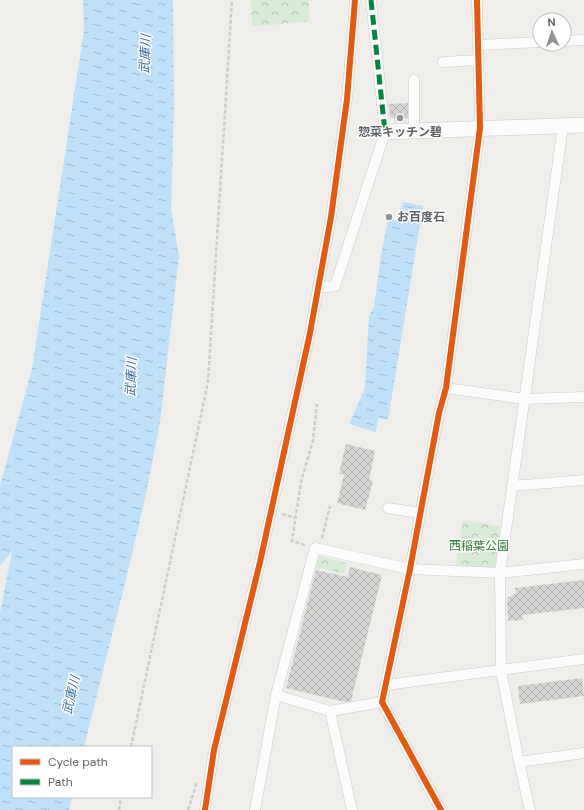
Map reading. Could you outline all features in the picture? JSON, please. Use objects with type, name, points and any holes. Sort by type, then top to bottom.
[{"type":"street","points":[[205,810],[214,750],[260,562],[310,333],[331,216],[347,98],[355,0]]},
{"type":"street","points":[[318,288],[335,286],[385,132],[371,0]]},
{"type":"street","points":[[441,810],[382,702],[410,569],[439,413],[446,388],[480,128],[477,0]]},
{"type":"street","points":[[572,41],[584,40]]},
{"type":"street","points":[[478,45],[532,42]]},
{"type":"street","points":[[443,62],[479,60]]},
{"type":"street","points":[[414,80],[414,131]]},
{"type":"street","points":[[385,132],[584,125]]},
{"type":"street","points":[[530,810],[501,670],[500,573],[563,126]]},
{"type":"street","points":[[446,388],[525,399],[584,397]]},
{"type":"street","points":[[512,486],[584,480]]},
{"type":"street","points":[[388,508],[420,513]]},
{"type":"street","points":[[255,810],[276,695],[315,548],[410,569],[500,573],[584,564]]},
{"type":"street","points":[[386,685],[584,659]]},
{"type":"street","points":[[276,695],[330,711],[382,702]]},
{"type":"street","points":[[330,711],[352,810]]},
{"type":"street","points":[[519,762],[584,753]]},
{"type":"path","points":[[131,746],[208,382],[232,0]]},
{"type":"path","points":[[292,541],[301,482],[313,440],[318,404]]},
{"type":"path","points":[[319,548],[330,506]]},
{"type":"path","points":[[119,810],[121,798]]},
{"type":"green space","points":[[251,0],[309,0],[309,21],[252,27]]},
{"type":"green space","name":"西稲葉公園","points":[[463,520],[500,526],[495,566],[492,568],[456,566]]},
{"type":"green space","points":[[319,556],[347,563],[344,574],[316,567]]},
{"type":"water","name":"武庫川","points":[[83,0],[173,0],[174,105],[171,210],[179,256],[160,422],[146,494],[129,567],[84,746],[12,746],[12,798],[72,798],[69,810],[0,810],[0,613],[12,551],[0,566],[0,486],[32,369],[84,30]]},
{"type":"water","points":[[403,202],[423,206],[388,420],[378,418],[376,432],[349,424],[365,388],[369,316],[374,306],[388,220],[399,220]]},
{"type":"building","points":[[408,103],[408,118],[405,119],[405,122],[395,122],[394,118],[390,118],[389,104]]},
{"type":"building","points":[[346,444],[375,451],[369,480],[373,481],[365,510],[337,503],[344,475],[339,474]]},
{"type":"building","points":[[350,567],[382,575],[351,701],[345,702],[286,688],[316,570],[348,577]]},
{"type":"building","points":[[584,580],[584,608],[522,615],[523,620],[508,621],[507,597],[516,594],[515,588]]},
{"type":"building","points":[[582,678],[584,696],[520,704],[518,686]]},
{"type":"marked path","points":[[371,0],[385,132]]},
{"type":"cycle path","points":[[205,810],[214,750],[260,562],[310,333],[331,217],[347,99],[355,0]]},
{"type":"cycle path","points":[[441,810],[382,702],[410,569],[439,413],[446,388],[480,128],[477,0]]},
{"type":"place","name":"惣菜キッチン碧","points":[[400,118]]},
{"type":"place","name":"お百度石","points":[[389,217]]}]
